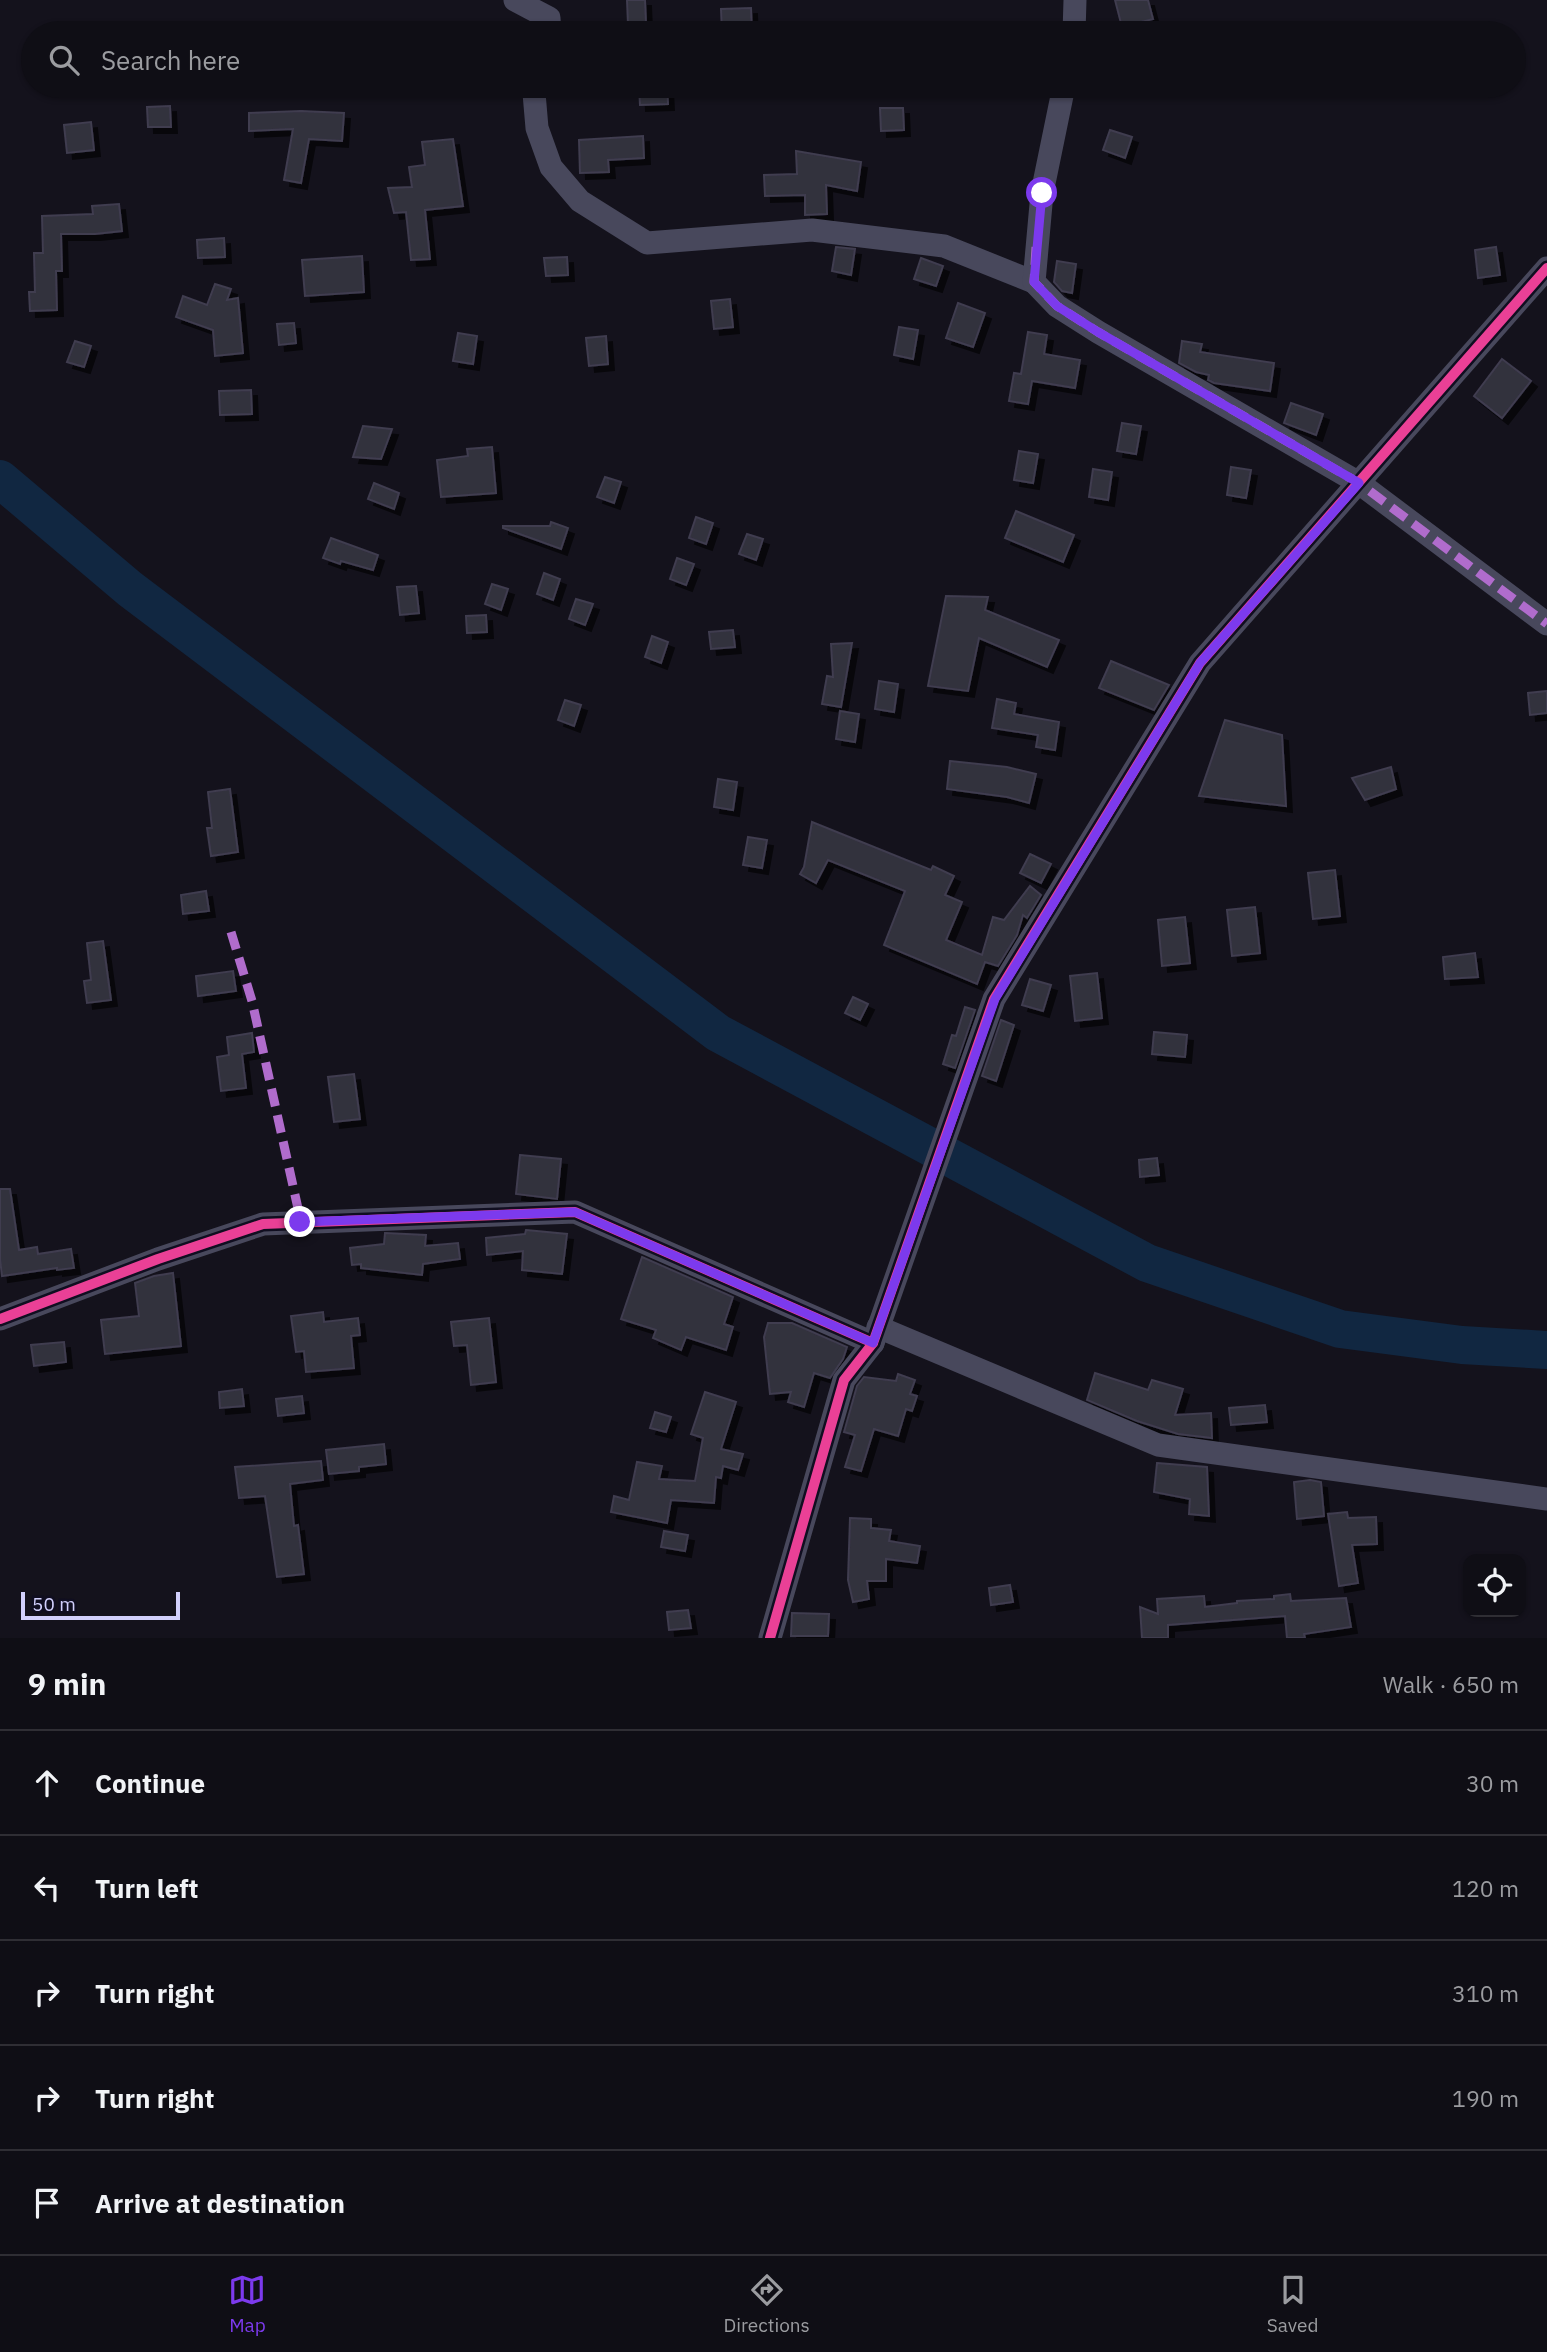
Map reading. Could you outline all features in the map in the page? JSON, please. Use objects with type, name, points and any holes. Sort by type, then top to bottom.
[{"type":"street","points":[[516,0],[550,18],[550,21]]},
{"type":"street","points":[[1074,21],[1075,0]]},
{"type":"street","points":[[534,98],[537,128],[551,167],[580,201],[647,243],[812,230],[944,246],[1034,282],[1057,306],[1098,332],[1359,483],[1547,624]]},
{"type":"street","points":[[1034,282],[1042,193],[1062,98]]},
{"type":"street","points":[[770,1638],[844,1380],[875,1335],[995,999],[1200,663],[1547,268]]},
{"type":"street","points":[[0,1319],[158,1259],[263,1224],[575,1212],[875,1335],[1158,1445],[1547,1499]]},
{"type":"building","points":[[627,0],[645,0],[646,21],[628,21]]},
{"type":"building","points":[[1115,0],[1148,0],[1153,19],[1120,21]]},
{"type":"building","points":[[751,8],[752,21],[722,21],[721,9]]},
{"type":"building","points":[[640,98],[668,98],[668,104],[640,105]]},
{"type":"building","points":[[170,106],[171,127],[148,127],[147,107]]},
{"type":"building","points":[[880,108],[903,108],[904,130],[881,131]]},
{"type":"building","points":[[249,113],[344,113],[342,141],[309,139],[301,183],[284,180],[293,129],[249,131]]},
{"type":"building","points":[[91,122],[94,150],[67,153],[64,125]]},
{"type":"building","points":[[1110,130],[1132,137],[1125,158],[1103,150]]},
{"type":"building","points":[[643,136],[644,158],[608,160],[609,172],[580,173],[579,140]]},
{"type":"building","points":[[453,139],[463,206],[425,210],[430,259],[411,260],[406,212],[394,213],[388,188],[412,187],[409,167],[425,165],[422,142]]},
{"type":"building","points":[[796,151],[861,162],[857,191],[826,185],[827,214],[805,215],[805,195],[765,196],[764,175],[797,174]]},
{"type":"building","points":[[119,204],[122,231],[61,234],[62,271],[56,271],[57,310],[30,311],[29,292],[35,292],[34,253],[43,253],[42,216],[93,214],[92,206]]},
{"type":"building","points":[[224,238],[225,257],[198,258],[197,240]]},
{"type":"building","points":[[836,247],[855,249],[851,275],[832,271]]},
{"type":"building","points":[[1496,247],[1500,275],[1478,278],[1475,250]]},
{"type":"building","points":[[362,256],[364,292],[305,296],[302,260]]},
{"type":"building","points":[[567,257],[568,275],[546,276],[544,258]]},
{"type":"building","points":[[921,258],[943,266],[936,286],[914,279]]},
{"type":"building","points":[[1057,261],[1076,264],[1072,293],[1062,291],[1054,282]]},
{"type":"building","points":[[215,284],[231,289],[227,300],[238,298],[243,353],[215,356],[213,330],[176,317],[183,296],[207,305]]},
{"type":"building","points":[[730,299],[733,327],[714,329],[711,301]]},
{"type":"building","points":[[958,303],[985,313],[973,347],[946,338]]},
{"type":"building","points":[[294,323],[296,343],[279,345],[277,324]]},
{"type":"building","points":[[899,327],[918,330],[913,359],[894,355]]},
{"type":"building","points":[[1028,332],[1047,335],[1044,354],[1080,360],[1075,388],[1032,381],[1028,404],[1009,401],[1014,373],[1021,374]]},
{"type":"building","points":[[458,333],[477,336],[473,364],[453,361]]},
{"type":"building","points":[[606,336],[608,364],[589,366],[586,338]]},
{"type":"building","points":[[75,341],[91,346],[84,367],[67,362]]},
{"type":"building","points":[[1182,341],[1202,344],[1200,352],[1274,363],[1270,391],[1208,380],[1209,375],[1179,363]]},
{"type":"building","points":[[1502,359],[1531,381],[1502,418],[1474,396]]},
{"type":"building","points":[[251,390],[252,414],[220,415],[219,391]]},
{"type":"building","points":[[1291,403],[1323,414],[1316,435],[1284,423]]},
{"type":"building","points":[[1122,423],[1141,426],[1136,454],[1117,451]]},
{"type":"building","points":[[363,426],[392,429],[381,459],[353,457]]},
{"type":"building","points":[[492,447],[496,493],[441,497],[437,460],[468,456],[467,449]]},
{"type":"building","points":[[1019,451],[1038,454],[1033,483],[1014,480]]},
{"type":"building","points":[[1231,467],[1251,470],[1246,498],[1227,495]]},
{"type":"building","points":[[1093,469],[1112,472],[1108,500],[1089,497]]},
{"type":"building","points":[[605,477],[621,482],[614,503],[597,497]]},
{"type":"building","points":[[374,483],[399,493],[394,509],[368,499]]},
{"type":"building","points":[[1016,511],[1074,535],[1063,562],[1005,538]]},
{"type":"building","points":[[696,517],[713,523],[706,544],[689,538]]},
{"type":"building","points":[[551,522],[568,528],[561,549],[503,528],[550,526]]},
{"type":"building","points":[[747,534],[763,539],[756,560],[739,554]]},
{"type":"building","points":[[331,538],[378,555],[373,570],[323,558]]},
{"type":"building","points":[[677,558],[694,564],[686,585],[670,579]]},
{"type":"building","points":[[544,573],[560,579],[553,600],[537,594]]},
{"type":"building","points":[[492,584],[508,589],[501,610],[485,604]]},
{"type":"building","points":[[416,586],[419,613],[400,615],[397,587]]},
{"type":"building","points":[[946,596],[988,597],[985,610],[1059,640],[1047,667],[979,638],[968,691],[928,686]]},
{"type":"building","points":[[576,599],[593,604],[585,625],[569,619]]},
{"type":"building","points":[[486,615],[487,632],[467,633],[466,616]]},
{"type":"building","points":[[733,630],[735,647],[711,649],[709,632]]},
{"type":"building","points":[[652,636],[668,642],[661,663],[645,657]]},
{"type":"building","points":[[852,643],[841,707],[822,704],[827,676],[833,677],[831,644]]},
{"type":"building","points":[[1111,661],[1169,685],[1154,710],[1099,688]]},
{"type":"building","points":[[879,681],[898,684],[894,712],[875,709]]},
{"type":"building","points":[[1547,691],[1547,713],[1530,715],[1528,693]]},
{"type":"building","points":[[997,699],[1016,703],[1014,714],[1059,722],[1055,750],[1036,747],[1038,735],[992,728]]},
{"type":"building","points":[[565,700],[581,705],[574,726],[558,720]]},
{"type":"building","points":[[840,711],[859,714],[855,742],[836,739]]},
{"type":"building","points":[[1225,720],[1282,735],[1286,806],[1199,796]]},
{"type":"building","points":[[950,761],[1007,767],[1036,774],[1029,803],[1007,797],[947,789]]},
{"type":"building","points":[[1391,767],[1396,789],[1365,800],[1352,778]]},
{"type":"building","points":[[718,779],[737,782],[733,810],[714,807]]},
{"type":"building","points":[[230,789],[238,852],[211,856],[207,828],[212,828],[208,792]]},
{"type":"building","points":[[812,822],[931,870],[933,866],[954,876],[945,895],[962,902],[946,940],[982,955],[993,917],[1004,920],[1030,886],[1041,895],[1027,918],[1023,915],[1017,935],[998,966],[985,962],[977,984],[884,945],[905,891],[828,860],[816,883],[800,874],[804,867]]},
{"type":"building","points":[[748,837],[767,840],[762,868],[743,865]]},
{"type":"building","points":[[1030,854],[1051,864],[1041,883],[1020,873]]},
{"type":"building","points":[[1335,870],[1340,916],[1313,919],[1308,873]]},
{"type":"building","points":[[206,891],[209,911],[183,914],[181,895]]},
{"type":"building","points":[[1255,907],[1260,953],[1232,956],[1227,910]]},
{"type":"building","points":[[1185,917],[1190,963],[1162,966],[1158,920]]},
{"type":"building","points":[[103,941],[111,1000],[87,1003],[84,981],[91,980],[87,943]]},
{"type":"building","points":[[1475,953],[1478,977],[1445,979],[1443,957]]},
{"type":"building","points":[[233,971],[236,991],[198,996],[196,976]]},
{"type":"building","points":[[1097,973],[1102,1018],[1075,1021],[1070,976]]},
{"type":"building","points":[[1030,979],[1051,985],[1043,1011],[1022,1005]]},
{"type":"building","points":[[853,997],[868,1004],[860,1020],[845,1013]]},
{"type":"building","points":[[965,1007],[975,1010],[955,1068],[943,1064]]},
{"type":"building","points":[[1001,1020],[1014,1025],[996,1081],[982,1076]]},
{"type":"building","points":[[1154,1032],[1187,1035],[1185,1057],[1152,1054]]},
{"type":"building","points":[[252,1033],[254,1052],[242,1054],[246,1088],[221,1091],[217,1057],[229,1055],[227,1037]]},
{"type":"building","points":[[354,1074],[360,1119],[334,1122],[328,1077]]},
{"type":"building","points":[[520,1155],[561,1159],[557,1199],[516,1194]]},
{"type":"building","points":[[1157,1158],[1159,1175],[1140,1177],[1139,1160]]},
{"type":"building","points":[[0,1189],[10,1189],[19,1250],[37,1247],[38,1254],[71,1249],[74,1268],[2,1276]]},
{"type":"building","points":[[526,1230],[567,1234],[562,1274],[522,1270],[523,1251],[487,1255],[486,1238],[525,1234]]},
{"type":"building","points":[[385,1233],[426,1235],[425,1246],[458,1243],[460,1259],[423,1264],[422,1275],[361,1268],[361,1264],[352,1265],[350,1248],[384,1244]]},
{"type":"building","points":[[642,1257],[733,1297],[724,1324],[733,1327],[726,1350],[686,1337],[681,1350],[653,1338],[656,1330],[621,1319]]},
{"type":"building","points":[[173,1273],[181,1346],[105,1354],[101,1320],[139,1316],[135,1283]]},
{"type":"building","points":[[323,1312],[324,1322],[358,1318],[360,1335],[351,1336],[354,1368],[306,1372],[304,1351],[296,1352],[291,1316]]},
{"type":"building","points":[[489,1318],[496,1382],[471,1385],[467,1345],[454,1346],[451,1322]]},
{"type":"building","points":[[768,1323],[792,1323],[847,1347],[843,1359],[830,1378],[814,1373],[804,1407],[788,1402],[791,1392],[770,1394],[764,1337]]},
{"type":"building","points":[[64,1342],[66,1362],[34,1366],[31,1345]]},
{"type":"building","points":[[1095,1373],[1148,1390],[1152,1380],[1183,1389],[1175,1415],[1211,1413],[1212,1438],[1178,1434],[1137,1421],[1087,1400]]},
{"type":"building","points":[[898,1374],[915,1380],[910,1394],[917,1396],[912,1411],[906,1409],[898,1436],[874,1429],[861,1471],[845,1467],[855,1435],[844,1432],[857,1386],[864,1377],[896,1381]]},
{"type":"building","points":[[242,1389],[244,1406],[220,1408],[219,1392]]},
{"type":"building","points":[[705,1392],[736,1402],[721,1449],[743,1454],[738,1470],[723,1466],[721,1478],[716,1477],[714,1503],[671,1500],[667,1523],[611,1512],[614,1496],[629,1500],[637,1462],[662,1466],[659,1479],[695,1481],[703,1438],[691,1434]]},
{"type":"building","points":[[302,1396],[304,1413],[278,1416],[276,1399]]},
{"type":"building","points":[[1265,1405],[1267,1422],[1231,1425],[1229,1408]]},
{"type":"building","points":[[655,1412],[671,1417],[666,1432],[650,1428]]},
{"type":"building","points":[[384,1444],[386,1464],[359,1467],[359,1471],[329,1474],[326,1450]]},
{"type":"building","points":[[321,1461],[323,1480],[290,1484],[294,1526],[298,1525],[304,1574],[277,1577],[265,1496],[239,1498],[235,1467]]},
{"type":"building","points":[[1157,1463],[1207,1467],[1209,1516],[1189,1514],[1190,1499],[1154,1492]]},
{"type":"building","points":[[1294,1482],[1321,1482],[1324,1516],[1297,1519]]},
{"type":"building","points":[[1347,1512],[1348,1518],[1376,1517],[1377,1544],[1352,1545],[1358,1583],[1339,1586],[1328,1514]]},
{"type":"building","points":[[850,1518],[871,1519],[871,1528],[891,1530],[889,1541],[920,1546],[917,1563],[886,1559],[886,1581],[867,1581],[869,1599],[853,1602],[848,1580]]},
{"type":"building","points":[[664,1531],[688,1535],[685,1551],[661,1547]]},
{"type":"building","points":[[1010,1585],[1013,1602],[991,1605],[989,1588]]},
{"type":"building","points":[[1290,1594],[1291,1601],[1346,1598],[1351,1627],[1304,1634],[1305,1638],[1287,1638],[1285,1616],[1168,1625],[1168,1638],[1142,1638],[1140,1607],[1158,1614],[1157,1599],[1204,1596],[1205,1607],[1237,1601],[1274,1599],[1274,1596]]},
{"type":"building","points":[[688,1610],[691,1628],[669,1630],[667,1612]]},
{"type":"building","points":[[792,1613],[829,1614],[828,1636],[791,1636]]},
{"type":"waterway","points":[[0,479],[130,589],[718,1033],[1147,1263],[1340,1329],[1462,1345],[1547,1350]]},
{"type":"marked path","points":[[1036,247],[1034,282],[1057,306],[1359,483],[1547,624]]},
{"type":"marked path","points":[[231,932],[252,1001],[301,1222]]},
{"type":"cycle path","points":[[770,1638],[844,1380],[873,1343],[994,999],[1200,663],[1547,268]]},
{"type":"cycle path","points":[[0,1319],[158,1259],[263,1224],[575,1212],[873,1343]]},
{"type":"route","points":[[300,1222],[575,1212],[873,1343],[995,999],[1200,663],[1359,483],[1057,306],[1034,282],[1042,193]]}]
